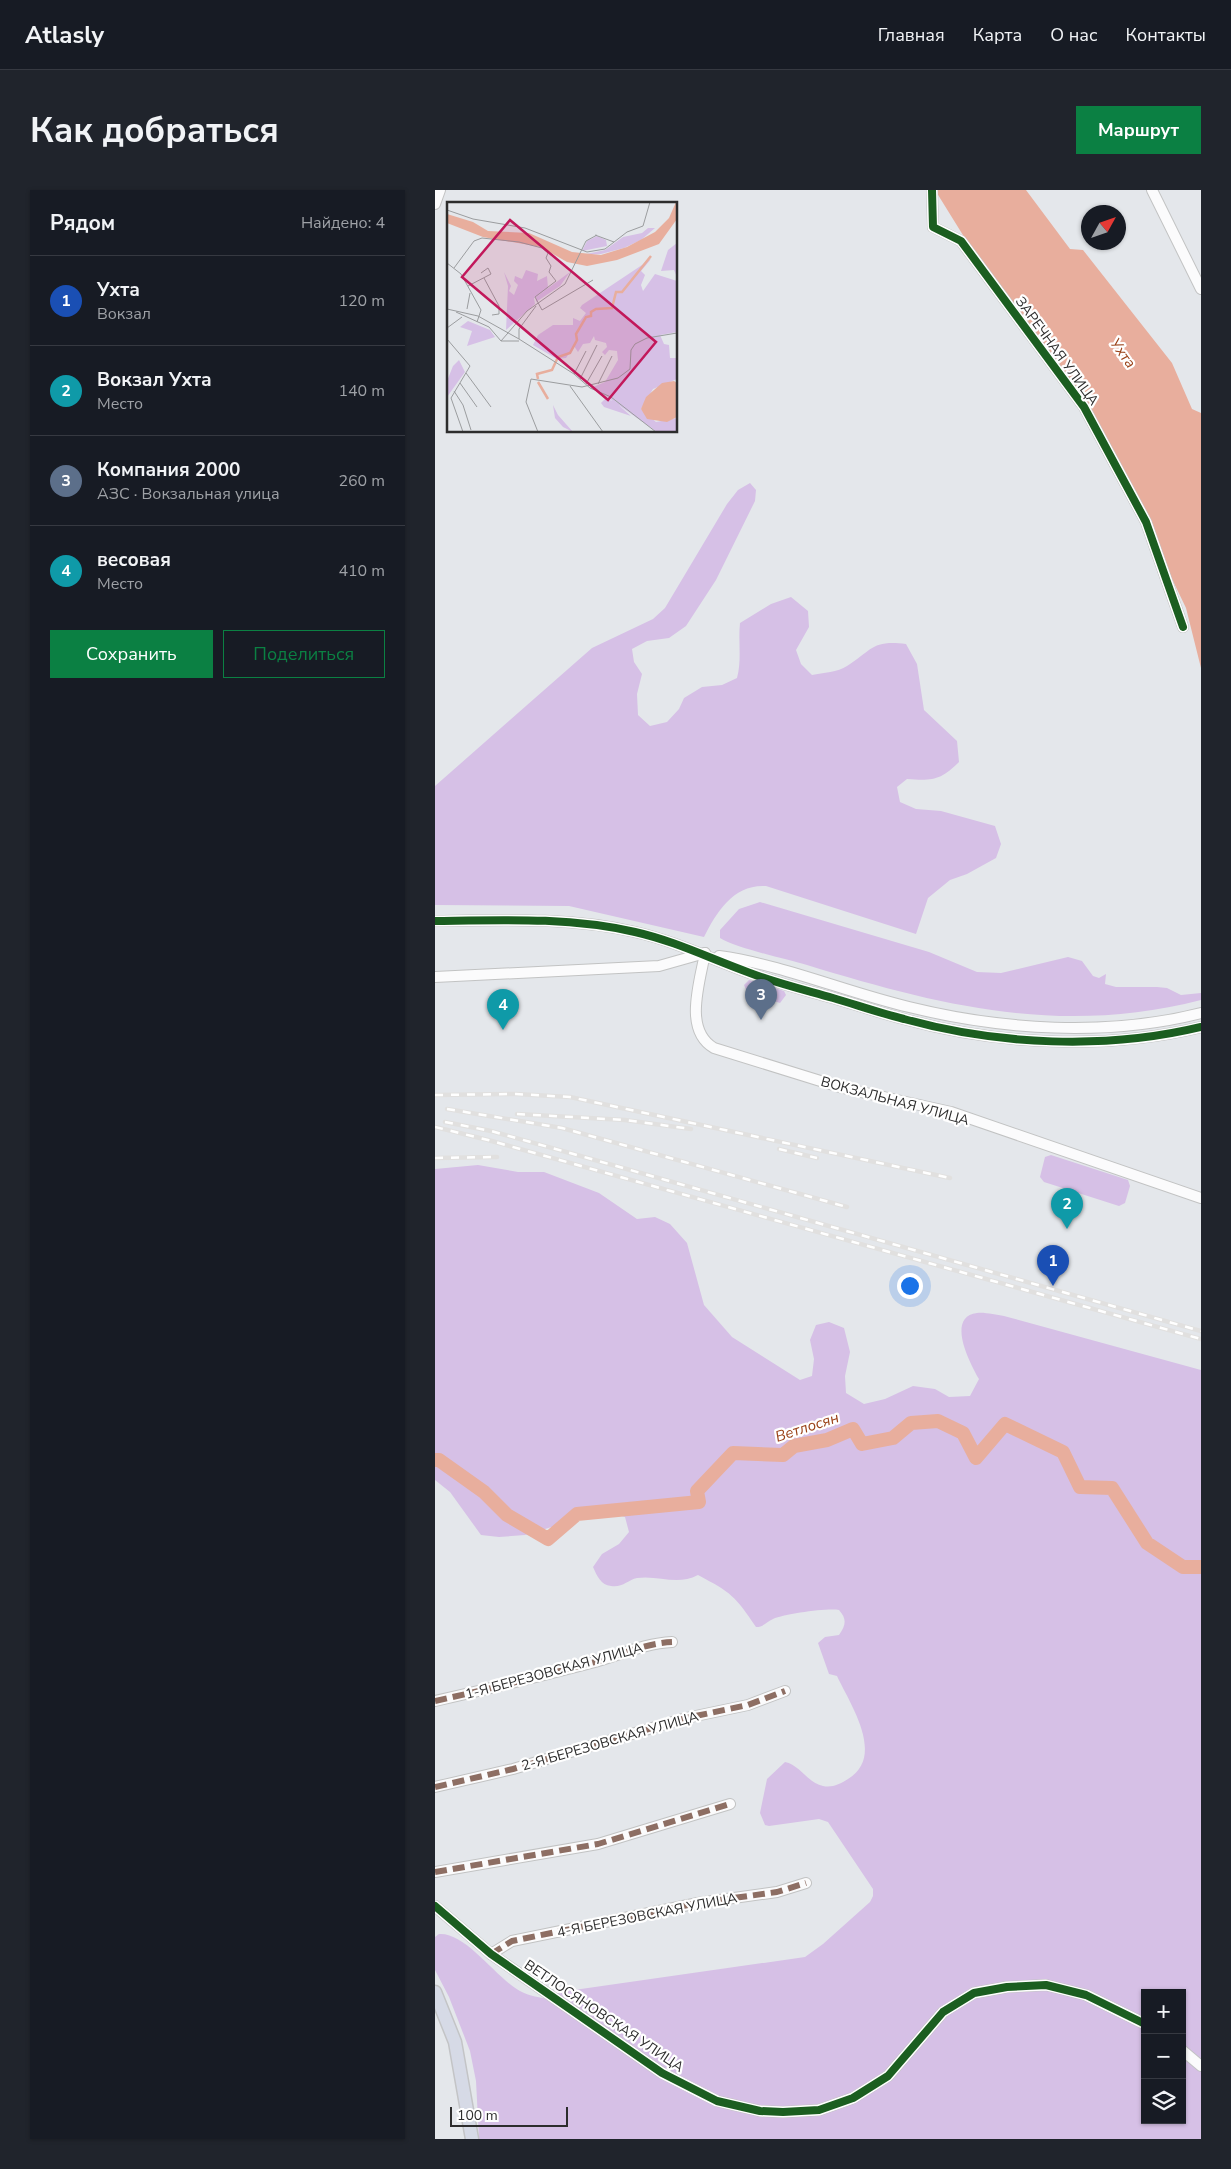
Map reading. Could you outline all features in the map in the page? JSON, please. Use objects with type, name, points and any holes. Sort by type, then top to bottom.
[{"type":"main road","points":[[435,1992],[455,2042],[473,2139]]},
{"type":"street","points":[[435,204],[440,190]]},
{"type":"street","name":"ЗАРЕЧНАЯ УЛИЦА","points":[[932,190],[933,227],[961,241],[1084,408],[1145,522],[1183,627]]},
{"type":"street","points":[[1152,190],[1201,289]]},
{"type":"street","points":[[435,921],[578,922],[636,932],[705,954],[768,979],[905,1020],[962,1031],[1021,1039],[1078,1040],[1138,1038],[1201,1027]]},
{"type":"street","points":[[435,977],[659,966],[705,954],[756,961],[907,1007],[992,1023],[1048,1027],[1105,1026],[1163,1021],[1201,1014]]},
{"type":"street","name":"ВОКЗАЛЬНАЯ УЛИЦА","points":[[705,954],[698,994],[697,1028],[703,1040],[714,1048],[843,1088],[951,1112],[1201,1198]]},
{"type":"street","name":"1-Я БЕРЕЗОВСКАЯ УЛИЦА","points":[[435,1701],[497,1688],[658,1643],[672,1642]]},
{"type":"street","name":"2-Я БЕРЕЗОВСКАЯ УЛИЦА","points":[[435,1787],[513,1769],[686,1718],[748,1705],[785,1691]]},
{"type":"street","points":[[435,1872],[598,1844],[730,1804]]},
{"type":"street","name":"4-Я БЕРЕЗОВСКАЯ УЛИЦА","points":[[491,1954],[511,1941],[698,1903],[777,1892],[805,1883]]},
{"type":"street","name":"ВЕТЛОСЯНОВСКАЯ УЛИЦА","points":[[435,1906],[491,1954],[662,2073],[717,2101],[760,2111],[819,2110],[853,2098],[887,2076],[943,2012],[974,1993],[1007,1987],[1046,1985],[1087,1995],[1141,2022]]},
{"type":"street","points":[[1186,2053],[1201,2066]]},
{"type":"shaded area","points":[[750,483],[756,490],[755,501],[716,580],[686,626],[669,638],[647,641],[632,649],[634,662],[642,674],[637,694],[638,715],[650,726],[667,722],[679,709],[684,698],[702,687],[722,685],[737,678],[740,623],[771,604],[791,597],[808,611],[809,627],[796,650],[801,664],[812,675],[839,670],[879,645],[886,643],[906,644],[917,664],[924,710],[957,741],[959,762],[947,773],[936,778],[924,780],[907,779],[897,787],[900,802],[916,809],[941,811],[995,826],[1001,844],[996,858],[967,874],[950,880],[928,898],[916,934],[766,886],[745,889],[736,894],[721,909],[704,937],[569,906],[435,905],[435,786],[592,648],[653,619],[665,608],[727,504],[738,490]]},
{"type":"shaded area","points":[[760,902],[929,952],[977,972],[1001,973],[1068,957],[1082,961],[1093,976],[1099,978],[1106,974],[1105,984],[1116,987],[1167,988],[1181,995],[1201,993],[1201,1000],[1149,1011],[1050,1016],[954,1004],[857,980],[749,949],[720,938],[720,930],[739,909]]},
{"type":"shaded area","points":[[749,980],[784,991],[786,995],[780,1003],[747,992],[744,985]]},
{"type":"shaded area","points":[[1051,1155],[1128,1180],[1130,1186],[1125,1203],[1119,1206],[1044,1182],[1040,1177],[1045,1157]]},
{"type":"shaded area","points":[[478,1165],[518,1172],[544,1172],[599,1193],[637,1219],[655,1217],[670,1224],[687,1243],[704,1305],[732,1337],[800,1380],[812,1376],[814,1359],[810,1340],[816,1325],[829,1322],[844,1328],[850,1352],[845,1376],[846,1393],[864,1404],[885,1399],[913,1386],[935,1389],[949,1397],[970,1396],[979,1379],[966,1353],[961,1332],[963,1323],[968,1316],[977,1313],[1004,1316],[1201,1370],[1201,2139],[479,2139],[476,2081],[470,2051],[449,1997],[435,1970],[435,1937],[439,1934],[449,1935],[460,1940],[520,1991],[550,1999],[560,1992],[805,1957],[823,1944],[870,1902],[873,1896],[873,1889],[828,1822],[819,1819],[765,1825],[760,1813],[767,1779],[785,1762],[818,1784],[830,1786],[839,1784],[859,1769],[864,1757],[865,1744],[862,1729],[856,1715],[837,1676],[829,1674],[818,1643],[825,1637],[839,1635],[844,1625],[844,1619],[839,1610],[787,1615],[756,1627],[732,1596],[698,1575],[683,1580],[645,1577],[637,1578],[618,1586],[608,1585],[600,1580],[593,1567],[602,1554],[619,1544],[629,1532],[625,1517],[605,1511],[525,1535],[499,1537],[481,1535],[450,1492],[435,1480],[435,1169]]},
{"type":"water","points":[[935,190],[1026,190],[1070,249],[1083,250],[1172,363],[1192,409],[1201,413],[1201,668],[1186,608],[1108,446],[966,240]]},
{"type":"waterway","name":"Ветлосян","points":[[435,1460],[439,1460],[484,1492],[507,1515],[548,1539],[577,1514],[699,1502],[697,1491],[733,1453],[783,1455],[794,1446],[827,1440],[853,1429],[862,1444],[893,1438],[911,1423],[938,1421],[963,1433],[976,1458],[1005,1424],[1063,1452],[1080,1487],[1112,1488],[1147,1543],[1183,1567],[1201,1567]]},
{"type":"railway","points":[[435,1095],[516,1094],[570,1097],[950,1178]]},
{"type":"railway","points":[[447,1109],[562,1128],[847,1207]]},
{"type":"railway","points":[[517,1114],[625,1120],[691,1129]]},
{"type":"railway","points":[[445,1122],[491,1131],[1201,1331]]},
{"type":"railway","points":[[435,1127],[488,1140],[1201,1339]]},
{"type":"railway","points":[[779,1149],[817,1158]]},
{"type":"railway","points":[[435,1158],[497,1157]]},
{"type":"marked path","points":[[435,1701],[595,1662],[643,1647],[672,1642]]},
{"type":"marked path","points":[[435,1787],[513,1769],[686,1718],[748,1705],[785,1691]]},
{"type":"marked path","points":[[435,1872],[598,1844],[730,1804]]},
{"type":"marked path","points":[[491,1954],[512,1941],[698,1903],[777,1892],[806,1883]]},
{"type":"cycle path","points":[[932,190],[933,227],[961,241],[1084,407],[1146,522],[1183,627]]},
{"type":"cycle path","points":[[435,921],[510,920],[560,922],[610,927],[635,932],[679,945],[760,977],[877,1012],[940,1028],[977,1034],[1014,1039],[1090,1041],[1128,1039],[1201,1027]]},
{"type":"cycle path","points":[[435,1906],[491,1954],[662,2073],[717,2101],[760,2111],[819,2110],[853,2098],[888,2076],[943,2012],[974,1993],[1007,1987],[1046,1985],[1086,1995],[1141,2022]]},
{"type":"place","name":"Компания 2000","points":[[761,1020]]},
{"type":"place","name":"весовая","points":[[503,1030]]},
{"type":"place","name":"Вокзал Ухта","points":[[1067,1229]]},
{"type":"place","name":"Ухта","points":[[1053,1286]]}]
